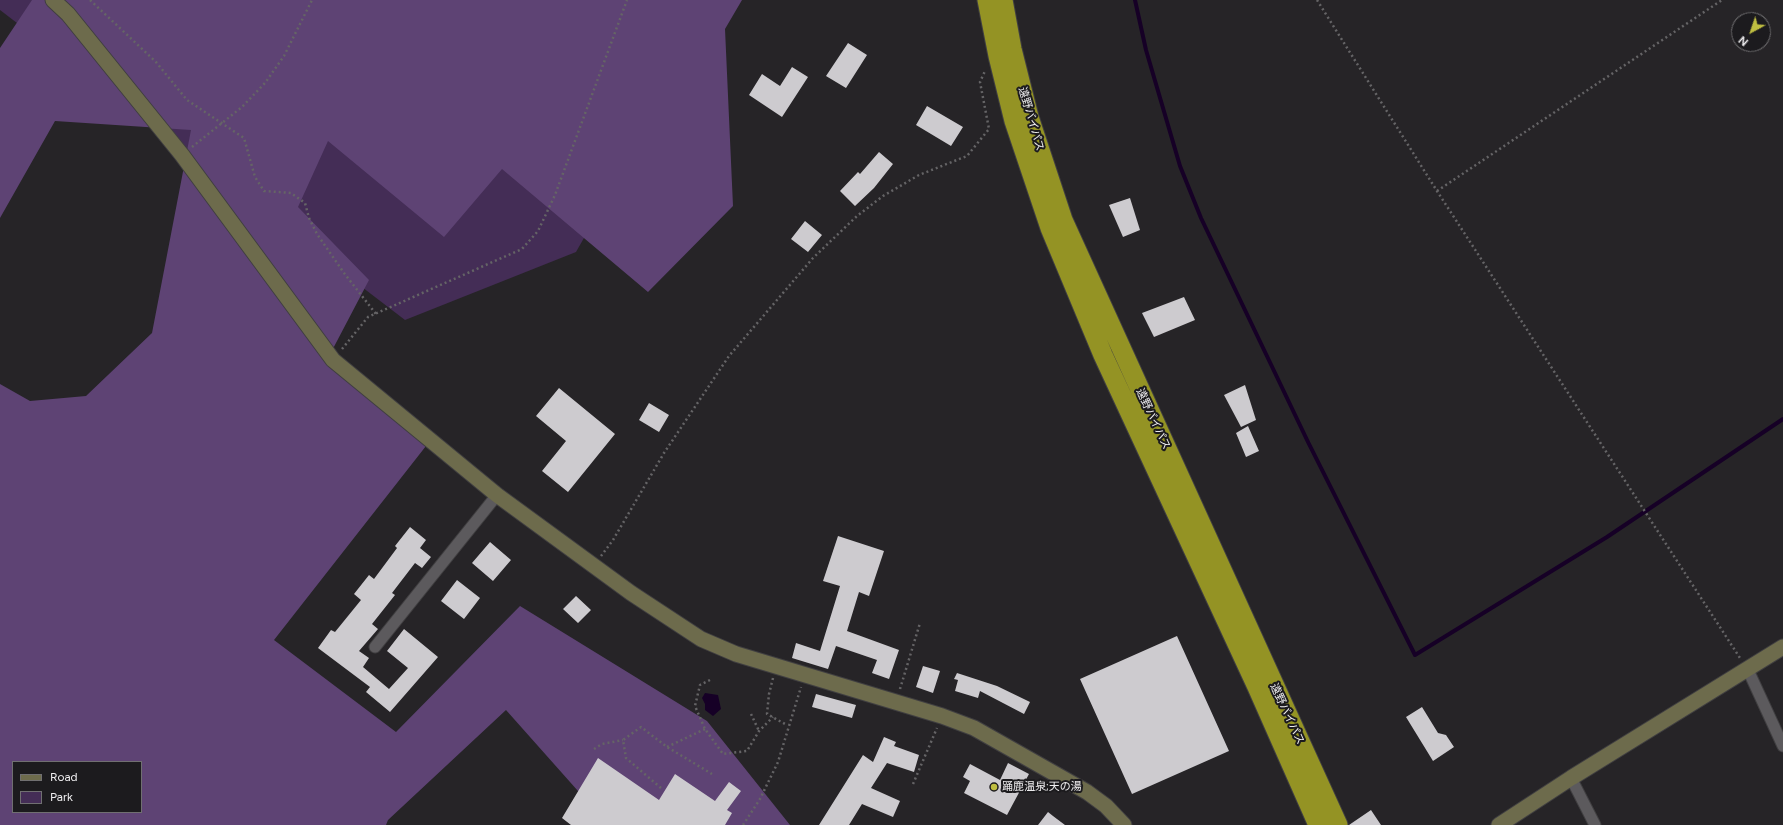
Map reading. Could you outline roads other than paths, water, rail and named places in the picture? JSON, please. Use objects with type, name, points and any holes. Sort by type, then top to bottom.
[{"type":"highway","name":"遠野バイパス","points":[[987,0],[998,56],[1014,121],[1050,228],[1103,355],[1155,444],[1338,825]]},
{"type":"highway","name":"遠野バイパス","points":[[1003,0],[1012,49],[1030,117],[1063,220],[1257,687],[1318,825]]},
{"type":"street","points":[[53,0],[68,14],[182,155],[333,360],[497,495],[594,567],[672,622],[701,639],[736,654],[942,716],[974,728],[1057,773],[1100,801],[1124,825]]},
{"type":"street","points":[[375,647],[497,495]]},
{"type":"street","points":[[1499,825],[1571,778],[1783,647]]},
{"type":"street","points":[[1748,670],[1783,746]]},
{"type":"street","points":[[1571,778],[1595,825]]},
{"type":"waterway","points":[[1135,0],[1146,50],[1180,166],[1201,218],[1308,442],[1415,655],[1607,537],[1783,419]]},
{"type":"place","name":"踊鹿温泉;天の湯","points":[[994,787]]}]
